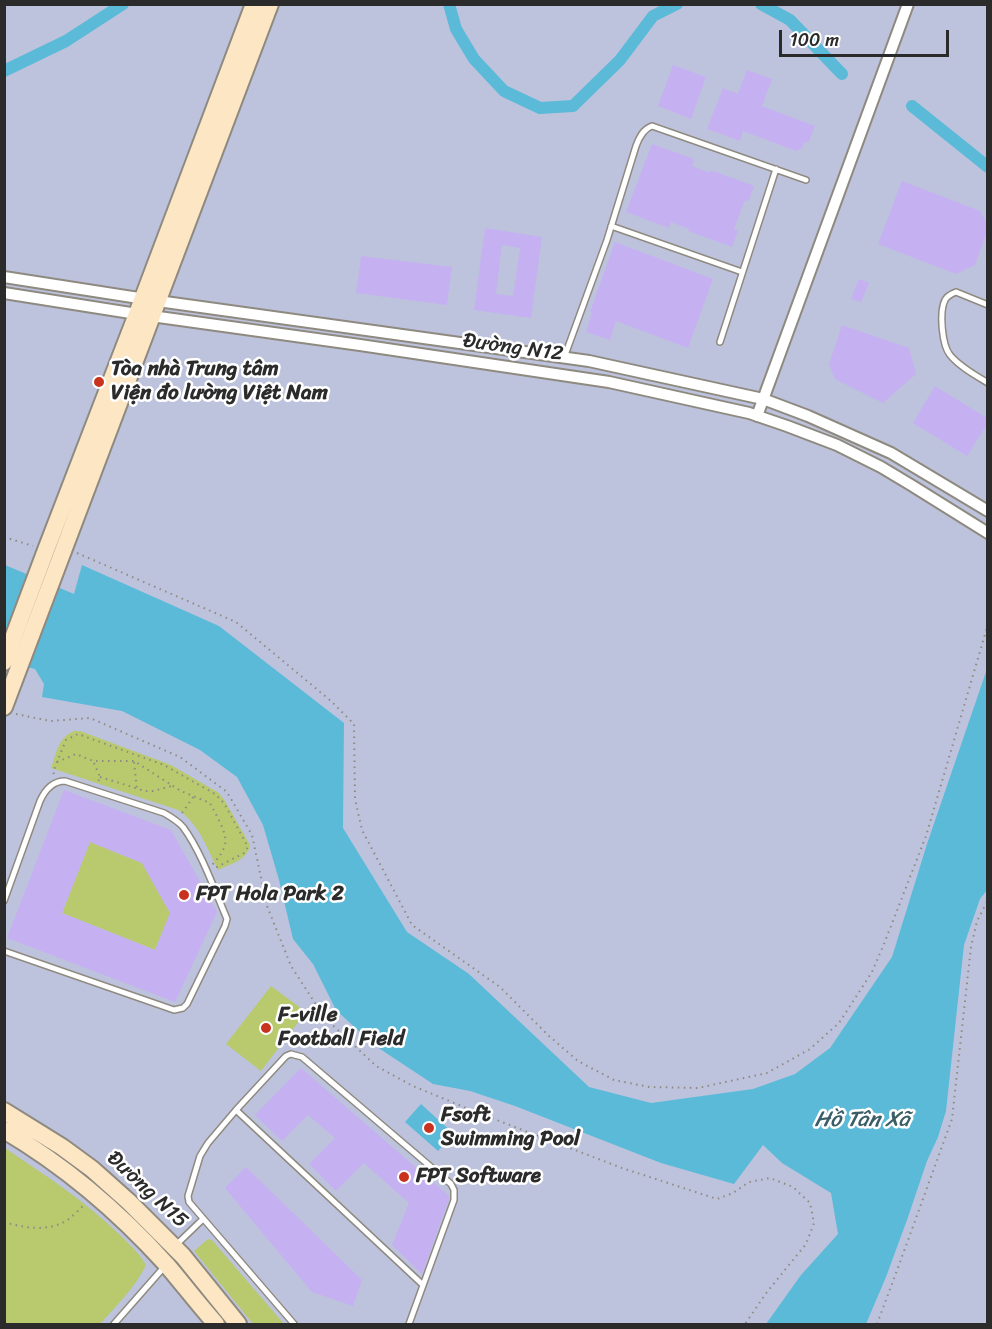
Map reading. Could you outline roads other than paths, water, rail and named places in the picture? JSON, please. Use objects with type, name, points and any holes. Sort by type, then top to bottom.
[{"type":"street","points":[[7,709],[16,675],[64,553],[254,4]]},
{"type":"street","points":[[4,662],[46,550],[148,307],[270,4]]},
{"type":"street","points":[[757,416],[908,4]]},
{"type":"street","name":"Đường N12","points":[[4,277],[148,307],[360,345],[609,382],[757,416],[837,446],[872,463],[987,533]]},
{"type":"street","name":"Đường N12","points":[[4,293],[148,307],[589,361],[763,399],[808,416],[891,453],[987,511]]},
{"type":"street","name":"Đường N15","points":[[4,1111],[38,1130],[92,1169],[129,1202],[183,1256],[238,1324]]},
{"type":"street","name":"Đường N15","points":[[4,1130],[54,1162],[109,1206],[166,1265],[216,1324]]},
{"type":"lane","points":[[564,358],[611,226],[639,138],[648,128],[652,126],[806,180]]},
{"type":"lane","points":[[720,342],[776,169]]},
{"type":"lane","points":[[611,226],[742,272]]},
{"type":"lane","points":[[987,305],[956,292],[949,295],[944,302],[942,314],[944,343],[949,354],[987,383]]},
{"type":"lane","points":[[4,901],[39,801],[44,792],[55,783],[65,781],[164,813],[177,821],[183,827],[207,872],[227,919],[187,1004],[180,1010],[154,1004],[4,951]]},
{"type":"lane","points":[[294,1324],[203,1219],[189,1202],[188,1196],[200,1156],[208,1143],[286,1056],[291,1054],[299,1055],[450,1184],[454,1190],[454,1200],[409,1324]]},
{"type":"lane","points":[[236,1110],[423,1285]]},
{"type":"lane","points":[[174,1247],[203,1219]]},
{"type":"lane","points":[[114,1324],[166,1265]]},
{"type":"water","name":"Hồ Tân Xã","points":[[5,565],[74,594],[82,565],[219,626],[344,723],[343,828],[407,932],[469,974],[589,1087],[651,1103],[753,1089],[795,1074],[830,1048],[892,957],[927,844],[987,669],[987,890],[980,899],[964,945],[946,1111],[886,1277],[866,1324],[766,1324],[801,1275],[838,1234],[831,1193],[782,1163],[763,1145],[734,1184],[661,1163],[515,1106],[470,1091],[433,1084],[374,1045],[336,1010],[313,964],[293,939],[263,825],[237,777],[200,750],[122,711],[42,697],[44,684],[35,669],[5,662]]},
{"type":"water","name":"Fsoft Swimming Pool","points":[[421,1104],[454,1134],[438,1151],[405,1122]]},
{"type":"waterway","points":[[4,71],[66,41],[123,4]]},
{"type":"waterway","points":[[449,4],[456,29],[474,59],[504,91],[540,108],[573,106],[620,60],[653,16],[677,4]]},
{"type":"waterway","points":[[761,4],[790,20],[842,74]]},
{"type":"waterway","points":[[912,106],[988,167]]},
{"type":"place","name":"Tòa nhà Trung tâm Viện đo lường Việt Nam","points":[[99,382]]},
{"type":"place","name":"FPT Hola Park 2","points":[[184,895]]},
{"type":"place","name":"F-ville Football Field","points":[[266,1028]]},
{"type":"place","name":"Fsoft Swimming Pool","points":[[429,1128]]},
{"type":"place","name":"FPT Software","points":[[404,1177]]}]
